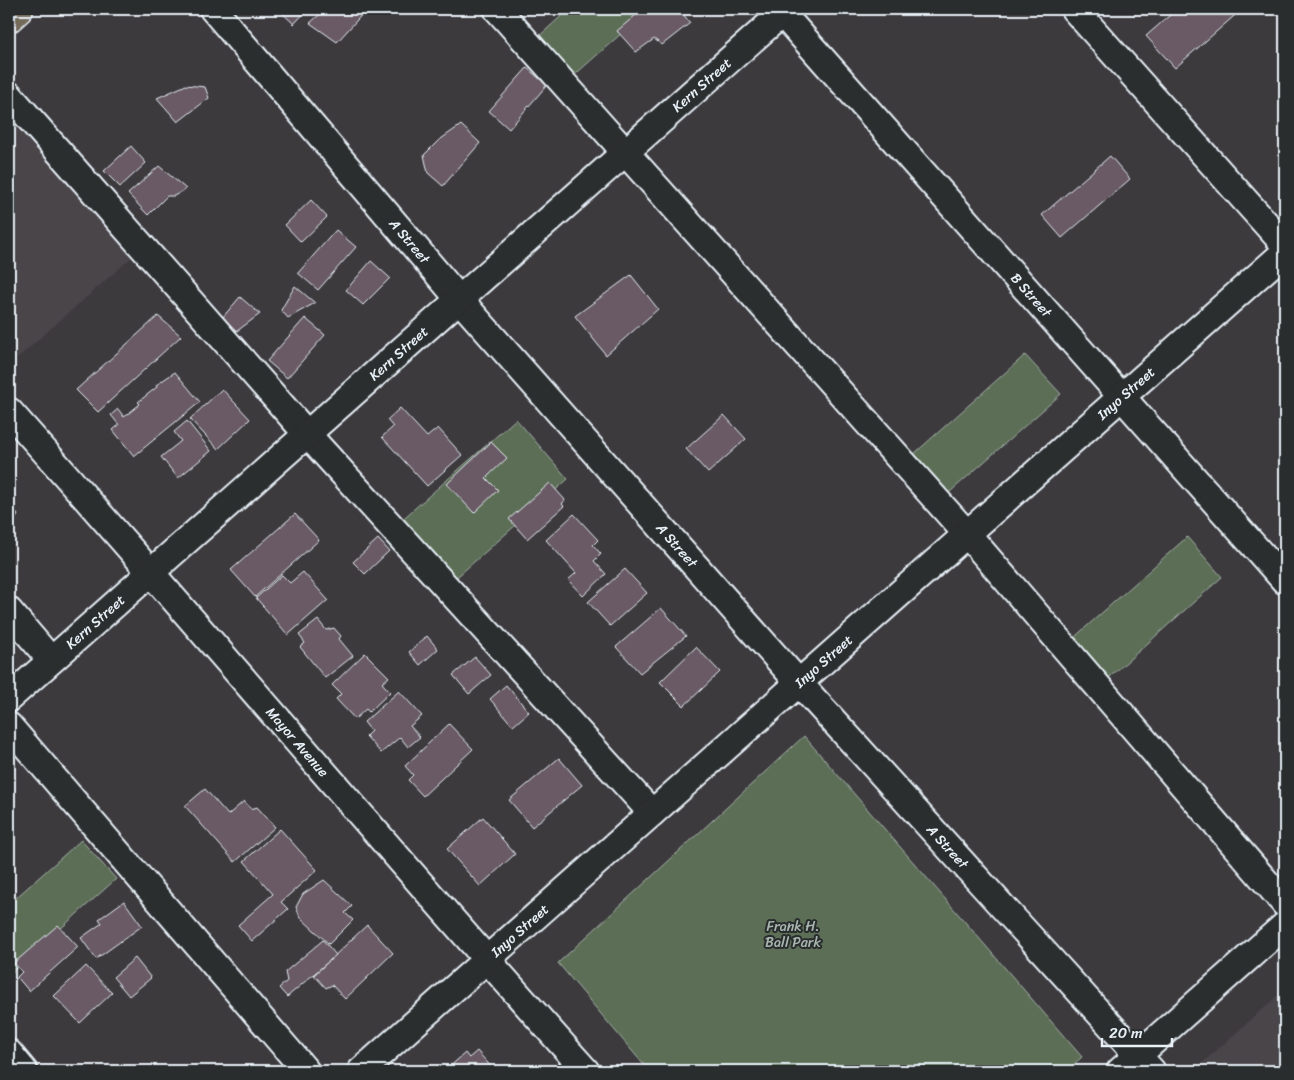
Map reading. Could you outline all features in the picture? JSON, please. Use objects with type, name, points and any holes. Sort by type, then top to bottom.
[{"type":"main road","points":[[9,18],[19,9]]},
{"type":"street","name":"A Street","points":[[213,9],[459,299],[1136,1066]]},
{"type":"street","points":[[497,9],[966,534],[1285,904]]},
{"type":"street","points":[[1074,9],[1285,245]]},
{"type":"street","name":"Kern Street","points":[[9,698],[782,10]]},
{"type":"street","name":"B Street","points":[[782,10],[1285,581]]},
{"type":"street","points":[[9,95],[307,434],[652,813]]},
{"type":"street","name":"Inyo Street","points":[[361,1071],[1285,252]]},
{"type":"street","name":"Mayor Avenue","points":[[9,411],[151,571],[486,960],[586,1071]]},
{"type":"street","points":[[9,611],[51,660]]},
{"type":"street","points":[[9,726],[306,1071]]},
{"type":"street","points":[[1136,1066],[1285,925]]},
{"type":"street","points":[[9,1053],[24,1071]]},
{"type":"shaded area","points":[[9,117],[132,257],[13,362],[9,357]]},
{"type":"shaded area","points":[[1285,989],[1285,1071],[1206,1071],[1200,1065]]},
{"type":"green space","points":[[569,9],[649,9],[570,79],[535,40]]},
{"type":"green space","points":[[1025,355],[1061,394],[941,500],[906,461]]},
{"type":"green space","points":[[516,419],[568,479],[449,584],[397,524]]},
{"type":"green space","points":[[1187,537],[1222,577],[1103,683],[1068,643]]},
{"type":"green space","name":"Frank H. Ball Park","points":[[804,736],[1082,1057],[1066,1071],[649,1071],[558,963]]},
{"type":"green space","points":[[81,840],[116,879],[9,975],[9,904]]},
{"type":"building","points":[[278,9],[308,9],[294,24]]},
{"type":"building","points":[[326,9],[367,9],[337,42],[310,23]]},
{"type":"building","points":[[643,9],[679,9],[690,23],[662,45],[654,39],[636,52],[617,31]]},
{"type":"building","points":[[1177,9],[1242,9],[1175,68],[1146,36]]},
{"type":"building","points":[[527,68],[547,85],[509,129],[489,111]]},
{"type":"building","points":[[186,85],[205,87],[209,98],[178,122],[157,98]]},
{"type":"building","points":[[461,125],[480,143],[443,186],[428,173],[424,155],[438,141]]},
{"type":"building","points":[[131,146],[146,163],[120,187],[104,171]]},
{"type":"building","points":[[1110,156],[1130,179],[1062,238],[1042,215]]},
{"type":"building","points":[[159,166],[186,189],[174,196],[167,196],[148,215],[128,194]]},
{"type":"building","points":[[311,200],[327,217],[301,242],[285,225]]},
{"type":"building","points":[[336,230],[356,247],[318,290],[298,273]]},
{"type":"building","points":[[371,261],[390,278],[363,305],[346,290]]},
{"type":"building","points":[[631,275],[658,309],[606,355],[575,316]]},
{"type":"building","points":[[295,286],[315,303],[288,318],[281,310]]},
{"type":"building","points":[[240,297],[260,314],[237,331],[222,318]]},
{"type":"building","points":[[158,316],[181,336],[98,412],[76,390]]},
{"type":"building","points":[[305,318],[325,335],[287,378],[267,361]]},
{"type":"building","points":[[175,372],[200,402],[134,456],[113,430],[119,425],[111,415],[118,409],[124,417],[140,404],[138,402],[157,387],[156,385]]},
{"type":"building","points":[[222,389],[250,419],[218,449],[190,419]]},
{"type":"building","points":[[400,408],[427,437],[438,428],[462,455],[427,486],[382,437],[393,427],[387,420]]},
{"type":"building","points":[[724,415],[746,439],[708,473],[686,449]]},
{"type":"building","points":[[187,421],[211,451],[178,478],[161,457],[181,441],[174,432]]},
{"type":"building","points":[[491,442],[507,458],[486,478],[498,490],[474,513],[447,484]]},
{"type":"building","points":[[550,483],[565,500],[562,504],[564,506],[527,539],[509,519]]},
{"type":"building","points":[[9,504],[18,515],[9,530]]},
{"type":"building","points":[[295,514],[319,540],[255,597],[231,570]]},
{"type":"building","points":[[574,514],[598,540],[593,545],[601,554],[594,561],[606,574],[583,596],[568,580],[576,573],[546,540]]},
{"type":"building","points":[[378,539],[389,551],[365,574],[353,562]]},
{"type":"building","points":[[625,569],[647,593],[610,626],[588,602]]},
{"type":"building","points":[[303,572],[328,600],[288,635],[256,598],[282,575],[290,583]]},
{"type":"building","points":[[661,608],[686,636],[640,673],[616,647]]},
{"type":"building","points":[[318,620],[326,630],[334,628],[341,636],[339,639],[353,656],[325,678],[300,647],[305,643],[299,635]]},
{"type":"building","points":[[427,636],[438,649],[420,665],[409,652]]},
{"type":"building","points":[[696,647],[720,672],[684,706],[660,682]]},
{"type":"building","points":[[365,653],[389,677],[382,683],[390,692],[369,712],[366,709],[355,719],[336,699],[341,694],[332,685]]},
{"type":"building","points":[[475,657],[491,675],[469,694],[453,675]]},
{"type":"building","points":[[506,685],[529,712],[513,726],[490,699]]},
{"type":"building","points":[[399,691],[422,716],[410,726],[420,737],[408,747],[400,737],[381,753],[366,736],[371,731],[364,722]]},
{"type":"building","points":[[449,724],[473,749],[423,796],[408,780],[413,775],[405,766]]},
{"type":"building","points":[[559,758],[582,785],[532,827],[509,800]]},
{"type":"building","points":[[205,789],[228,815],[244,801],[251,809],[257,807],[275,827],[235,862],[185,806]]},
{"type":"building","points":[[483,817],[515,854],[480,886],[447,849]]},
{"type":"building","points":[[280,829],[317,870],[281,902],[288,909],[252,941],[238,925],[273,894],[244,861]]},
{"type":"building","points":[[324,880],[352,906],[345,913],[353,920],[329,944],[300,917],[296,907],[303,894]]},
{"type":"building","points":[[124,901],[142,926],[96,959],[81,938],[102,923],[99,919]]},
{"type":"building","points":[[58,925],[78,947],[29,991],[17,977],[22,972],[14,963]]},
{"type":"building","points":[[367,925],[393,953],[345,999],[332,985],[326,988],[314,975]]},
{"type":"building","points":[[323,940],[336,955],[287,997],[279,988],[287,981],[285,972]]},
{"type":"building","points":[[135,958],[151,978],[129,996],[113,977]]},
{"type":"building","points":[[86,966],[112,993],[80,1023],[54,996]]},
{"type":"building","points":[[477,1051],[495,1071],[445,1071],[465,1053],[469,1058]]}]
